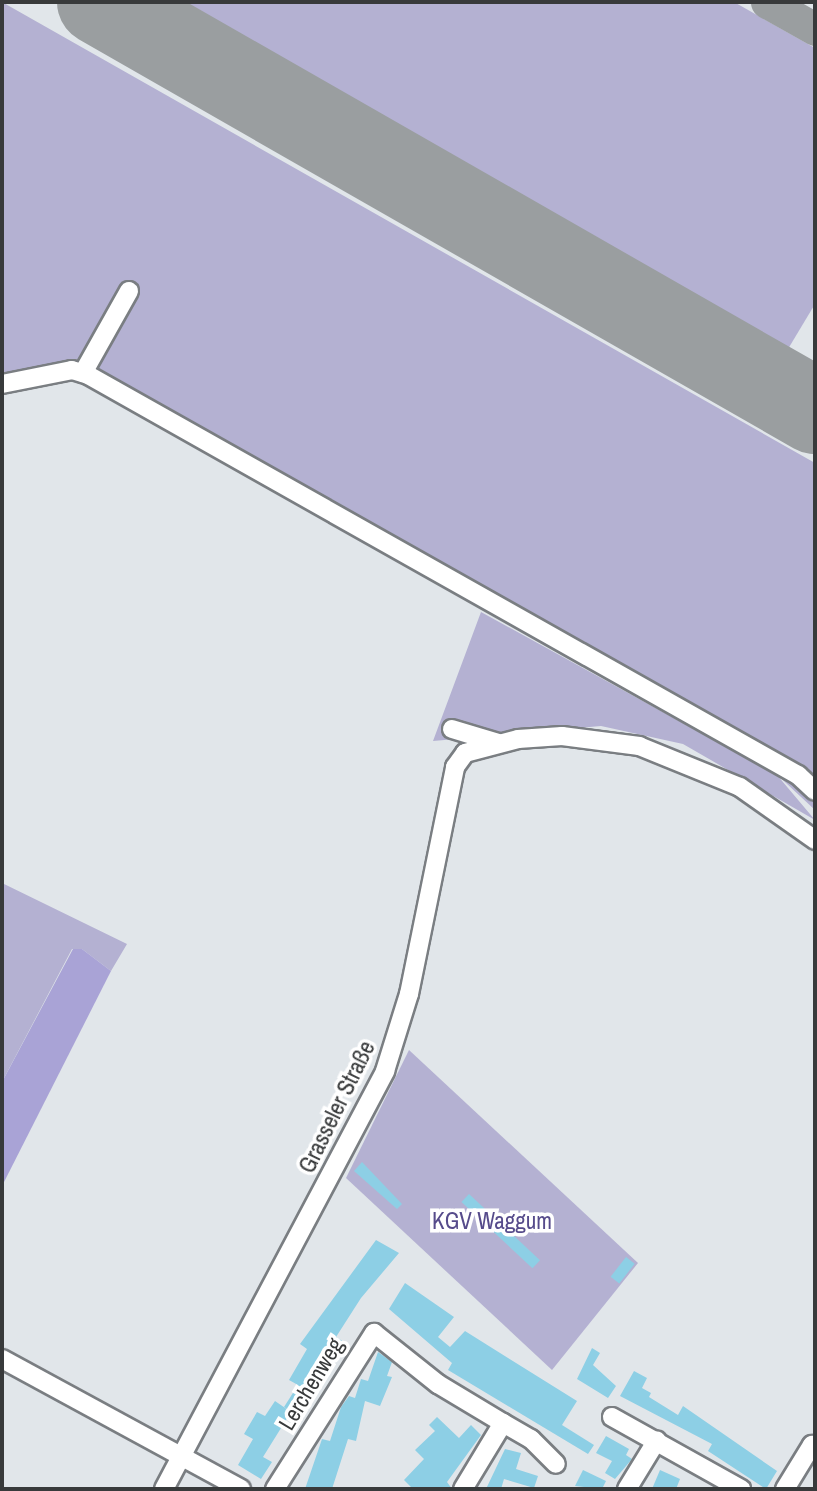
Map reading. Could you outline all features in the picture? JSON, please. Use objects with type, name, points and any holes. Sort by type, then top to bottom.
[{"type":"street","points":[[83,373],[129,291]]},
{"type":"street","points":[[2,384],[72,370],[83,373],[798,775],[815,791]]},
{"type":"street","points":[[452,729],[498,743],[562,736],[639,746],[678,757],[770,804],[815,840]]},
{"type":"street","name":"Grasseler Straße","points":[[164,1489],[386,1071],[409,994],[455,767],[465,753],[498,743]]},
{"type":"street","name":"Lerchenweg","points":[[275,1489],[374,1333],[438,1384],[531,1439],[556,1464]]},
{"type":"street","points":[[2,1359],[241,1489]]},
{"type":"street","points":[[612,1417],[741,1489]]},
{"type":"street","points":[[463,1489],[503,1423]]},
{"type":"street","points":[[627,1489],[657,1440]]},
{"type":"street","points":[[785,1489],[814,1447]]},
{"type":"green space","points":[[2,2],[815,463],[815,810],[742,742],[76,365],[2,381]]},
{"type":"green space","points":[[183,2],[734,2],[815,48],[815,304],[788,349]]},
{"type":"green space","points":[[481,612],[777,775],[815,820],[683,744],[601,726],[433,741]]},
{"type":"green space","points":[[2,883],[127,944],[111,971],[82,949],[72,949],[2,1082]]},
{"type":"green space","name":"KGV Waggum","points":[[409,1050],[638,1263],[552,1370],[346,1178]]},
{"type":"shaded area","points":[[73,949],[82,949],[111,971],[2,1186],[2,1082]]},
{"type":"building","points":[[362,1162],[402,1204],[397,1209],[354,1171]]},
{"type":"building","points":[[469,1194],[540,1260],[532,1268],[461,1202]]},
{"type":"building","points":[[376,1240],[399,1253],[361,1298],[336,1337],[344,1342],[334,1359],[329,1356],[303,1399],[309,1402],[299,1417],[284,1407],[298,1385],[289,1380],[307,1349],[300,1344]]},
{"type":"building","points":[[626,1257],[635,1264],[619,1283],[611,1277]]},
{"type":"building","points":[[405,1283],[454,1317],[438,1337],[450,1347],[465,1331],[577,1401],[562,1425],[594,1445],[588,1454],[448,1370],[452,1363],[389,1309]]},
{"type":"building","points":[[592,1348],[600,1353],[593,1365],[616,1386],[608,1398],[577,1379]]},
{"type":"building","points":[[378,1352],[392,1362],[387,1376],[392,1377],[380,1406],[365,1401],[356,1441],[348,1439],[332,1489],[305,1489],[322,1439],[330,1441],[341,1407],[349,1396],[355,1398],[361,1379],[368,1381]]},
{"type":"building","points":[[634,1371],[647,1378],[642,1388],[651,1393],[649,1397],[678,1415],[683,1406],[777,1471],[766,1489],[708,1451],[712,1444],[620,1396]]},
{"type":"building","points":[[275,1401],[291,1412],[263,1457],[272,1462],[261,1479],[238,1465],[253,1439],[244,1434],[257,1412],[265,1416]]},
{"type":"building","points":[[437,1417],[459,1438],[471,1425],[481,1435],[447,1482],[452,1489],[413,1489],[404,1480],[424,1459],[415,1450],[435,1431],[429,1425]]},
{"type":"building","points":[[606,1436],[629,1449],[626,1455],[632,1459],[615,1479],[605,1473],[612,1461],[596,1453]]},
{"type":"building","points":[[505,1449],[521,1453],[516,1469],[538,1476],[534,1488],[504,1479],[501,1489],[486,1489]]},
{"type":"building","points":[[583,1470],[606,1481],[602,1489],[575,1486]]},
{"type":"building","points":[[660,1470],[680,1479],[676,1489],[652,1489]]},
{"type":"taxiway","points":[[767,2],[815,29]]},
{"type":"runway","points":[[100,2],[815,411]]}]
